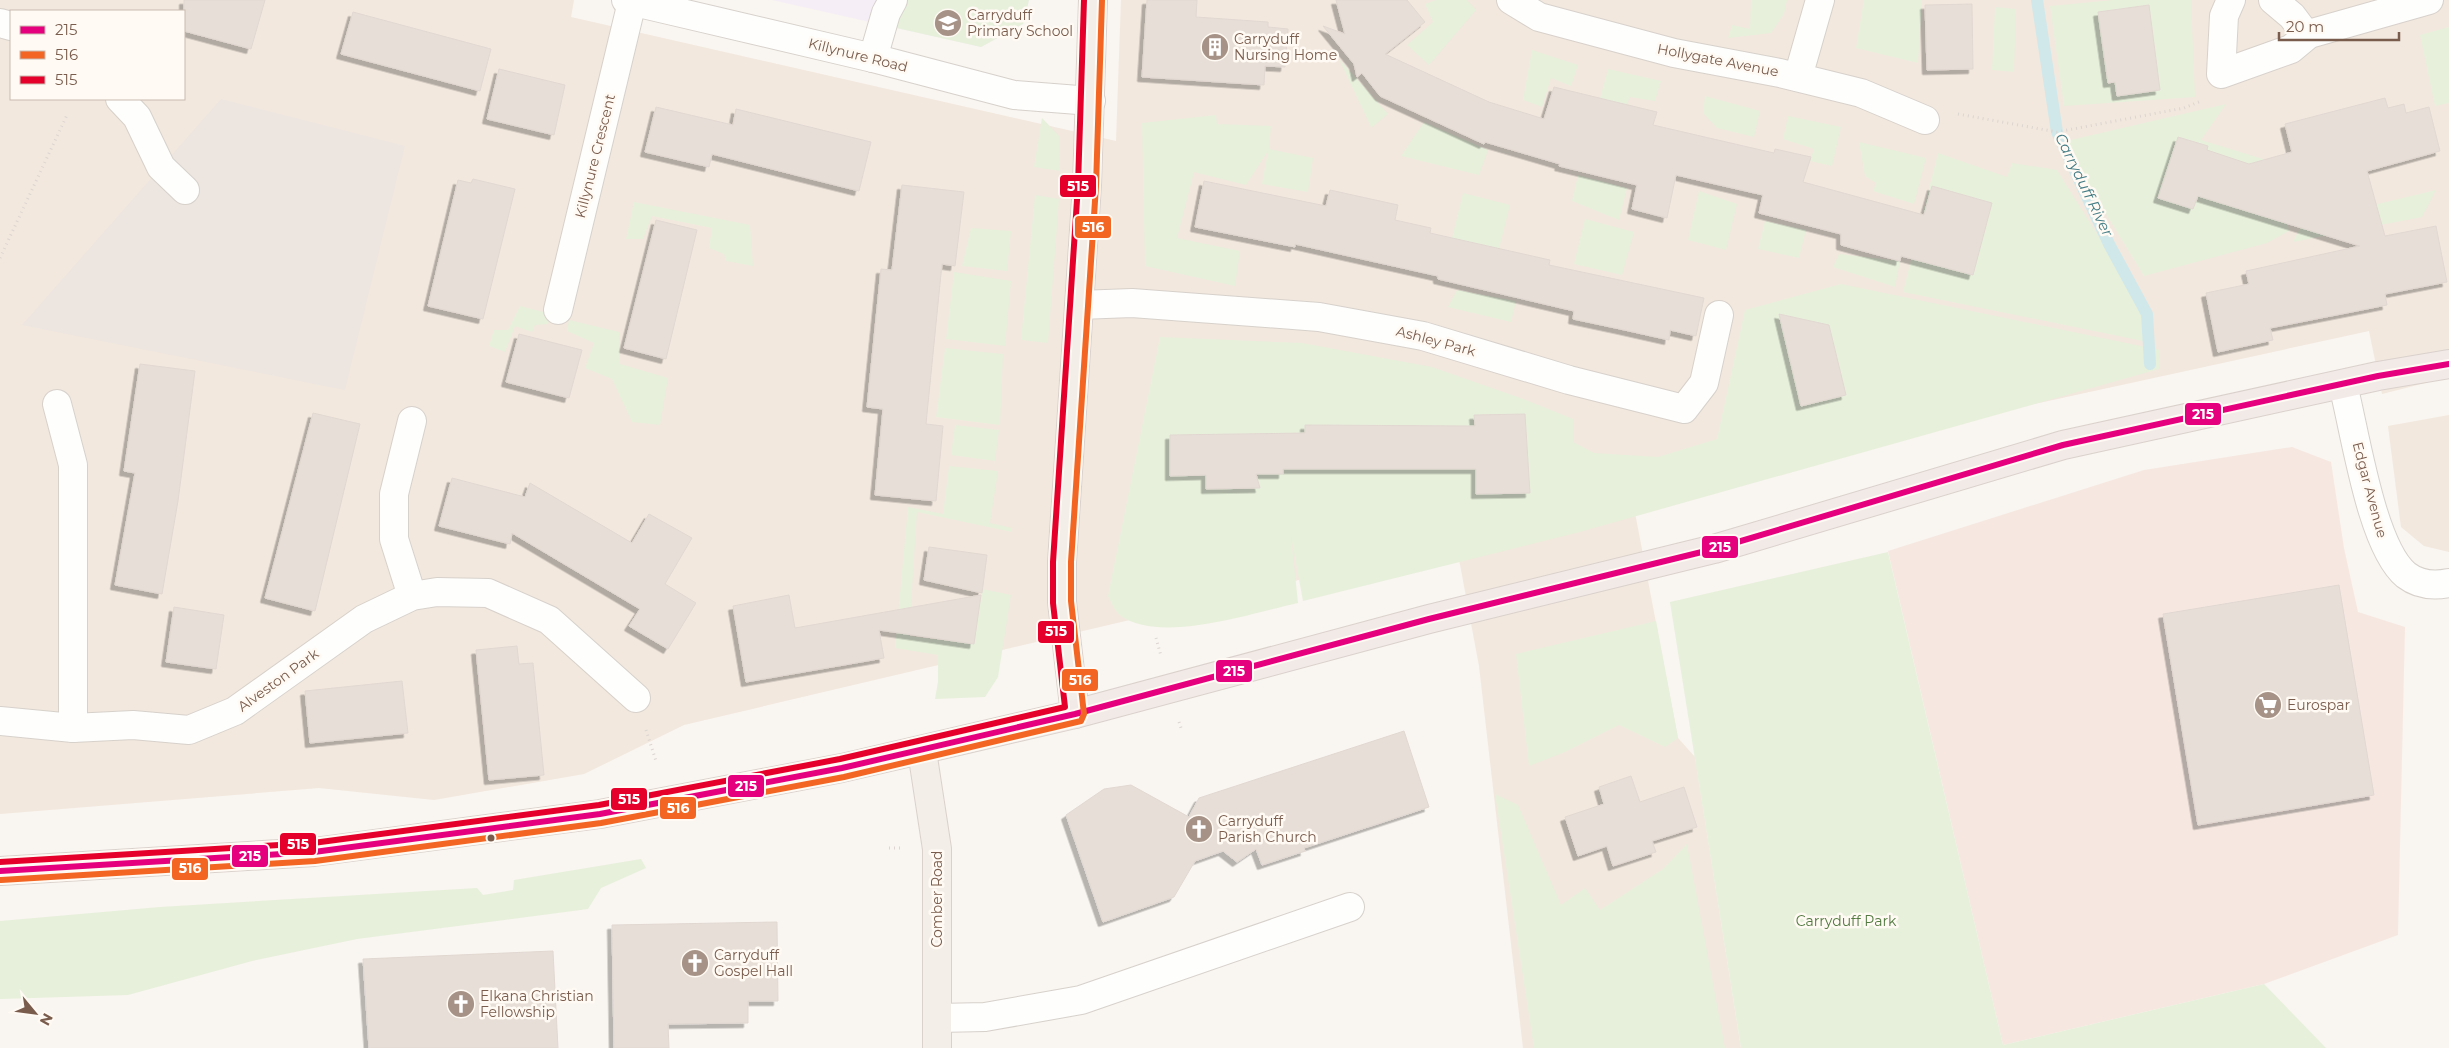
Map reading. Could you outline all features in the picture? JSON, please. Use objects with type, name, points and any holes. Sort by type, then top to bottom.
[{"type":"highway","points":[[0,870],[314,852],[600,814],[922,750],[1075,714],[1429,619],[1714,549],[2063,445],[2378,376],[2449,364]]},
{"type":"main road","points":[[1075,714],[1062,602],[1062,562],[1091,101],[1093,0]]},
{"type":"main road","name":"Comber Road","points":[[922,750],[938,849],[937,1048]]},
{"type":"street","points":[[873,58],[886,12],[893,0]]},
{"type":"street","name":"Hollygate Avenue","points":[[1511,0],[1539,17],[1674,53],[1698,56],[1798,77],[1860,93],[1925,120]]},
{"type":"street","points":[[1798,77],[1820,0]]},
{"type":"street","points":[[2231,0],[2224,16],[2220,74],[2291,48],[2310,34],[2429,0]]},
{"type":"street","points":[[2273,0],[2292,16],[2304,32],[2310,34]]},
{"type":"street","name":"Killynure Road","points":[[629,1],[873,58],[1014,95],[1091,101]]},
{"type":"street","name":"Killynure Crescent","points":[[558,310],[629,1]]},
{"type":"street","points":[[129,108],[161,168],[184,190]]},
{"type":"street","name":"Ashley Park","points":[[1079,305],[1132,303],[1319,317],[1424,336],[1569,380],[1684,409],[1704,383],[1719,314]]},
{"type":"street","name":"Edgar Avenue","points":[[2343,385],[2375,520],[2386,548],[2406,575],[2433,587],[2449,583]]},
{"type":"street","points":[[57,404],[74,465],[73,728]]},
{"type":"street","points":[[412,421],[394,494],[394,539],[412,596]]},
{"type":"street","name":"Alveston Park","points":[[0,720],[73,728],[133,725],[190,730],[235,711],[364,619],[412,596],[437,592],[488,592],[541,616],[556,625],[636,698]]},
{"type":"street","points":[[938,1018],[985,1018],[1082,1000],[1350,907]]},
{"type":"path","points":[[1925,120],[1939,110],[2057,132],[2184,108],[2207,98]]},
{"type":"path","points":[[0,258],[67,115]]},
{"type":"shaded area","points":[[0,0],[574,0],[571,17],[1116,141],[1121,0],[2449,0],[2449,377],[2382,394],[2369,331],[1631,492],[1678,738],[1695,757],[1741,1048],[1523,1048],[1479,666],[1456,543],[684,725],[584,774],[434,800],[319,788],[0,814]]},
{"type":"shaded area","name":"Carryduff Primary School","points":[[772,0],[1029,0],[1023,24],[981,47]]},
{"type":"shaded area","points":[[221,99],[405,146],[345,390],[22,325]]},
{"type":"shaded area","points":[[2449,415],[2449,552],[2424,546],[2401,527],[2388,426]]},
{"type":"shaded area","points":[[2292,447],[2331,462],[2344,548],[2358,612],[2405,627],[2398,935],[2264,984],[2003,1045],[1888,551],[2144,470]]},
{"type":"green space","name":"Carryduff Primary School","points":[[903,0],[1029,0],[1023,24],[981,47],[892,27]]},
{"type":"green space","points":[[1436,0],[1467,0],[1476,10],[1429,65],[1407,45],[1433,22],[1425,4]]},
{"type":"green space","points":[[1751,0],[1787,0],[1784,14],[1771,33],[1728,38],[1732,25],[1750,29]]},
{"type":"green space","points":[[1864,0],[1922,0],[1918,63],[1856,48]]},
{"type":"green space","points":[[2113,0],[2191,0],[2195,97],[2064,106],[2050,6]]},
{"type":"green space","points":[[1995,7],[2016,9],[2014,72],[1992,70]]},
{"type":"green space","points":[[2449,27],[2449,103],[2435,106],[2420,35]]},
{"type":"green space","points":[[1532,50],[1578,65],[1571,86],[1551,78],[1542,107],[1523,100]]},
{"type":"green space","points":[[1339,59],[1388,114],[1371,128],[1371,127]]},
{"type":"green space","points":[[1608,69],[1661,81],[1655,101],[1630,97],[1617,125],[1594,120]]},
{"type":"green space","points":[[1705,96],[1760,111],[1754,137],[1717,128],[1703,113]]},
{"type":"green space","points":[[2226,104],[2201,140],[2276,163],[2289,231],[2267,243],[2144,276],[2062,142]]},
{"type":"green space","points":[[1216,115],[1217,124],[1271,126],[1269,149],[1313,158],[1308,192],[1262,184],[1268,151],[1246,185],[1194,172],[1177,238],[1240,251],[1235,286],[1145,266],[1142,123]]},
{"type":"green space","points":[[1788,116],[1841,127],[1832,166],[1810,161],[1814,149],[1783,139]]},
{"type":"green space","points":[[1042,118],[1059,136],[1060,171],[1034,167]]},
{"type":"green space","points":[[1424,122],[1488,150],[1479,175],[1401,156]]},
{"type":"green space","points":[[1859,142],[1926,158],[1914,204],[1873,191],[1876,183],[1865,176]]},
{"type":"green space","points":[[1938,153],[2007,177],[2012,163],[2057,170],[2143,308],[2143,341],[1903,292]]},
{"type":"green space","points":[[1578,175],[1627,188],[1619,220],[1572,201]]},
{"type":"green space","points":[[2436,190],[2422,217],[2293,242],[2303,222]]},
{"type":"green space","points":[[1699,191],[1737,204],[1726,250],[1688,240]]},
{"type":"green space","points":[[1463,193],[1510,205],[1499,249],[1452,238]]},
{"type":"green space","points":[[1035,195],[1059,199],[1048,343],[1021,340]]},
{"type":"green space","points":[[634,202],[750,225],[753,266],[726,261],[724,254],[709,248],[712,228],[652,216],[643,239],[626,239]]},
{"type":"green space","points":[[1585,219],[1634,232],[1622,275],[1574,264]]},
{"type":"green space","points":[[1765,221],[1806,230],[1799,258],[1758,249]]},
{"type":"green space","points":[[971,228],[1011,231],[1007,271],[962,266]]},
{"type":"green space","points":[[1839,254],[1900,261],[1895,287],[1833,267]]},
{"type":"green space","points":[[954,272],[1011,281],[1005,346],[946,339]]},
{"type":"green space","points":[[1841,284],[2160,350],[2159,369],[1576,533],[1303,601],[1291,536],[1298,603],[1232,619],[1182,627],[1159,627],[1138,624],[1121,616],[1113,607],[1108,596],[1160,337],[1302,343],[1432,367],[1526,400],[1573,419],[1573,442],[1594,453],[1658,457],[1717,439],[1745,310]]},
{"type":"green space","points":[[1457,290],[1516,301],[1511,322],[1448,307]]},
{"type":"green space","points":[[520,306],[551,314],[548,324],[535,325],[532,332],[515,326],[505,352],[489,346],[494,330],[508,330]]},
{"type":"green space","points":[[569,320],[619,332],[620,364],[668,378],[660,425],[632,422],[612,379],[585,368],[594,343],[567,331]]},
{"type":"green space","points":[[945,348],[1003,354],[1000,425],[936,417]]},
{"type":"green space","points":[[955,425],[999,430],[995,461],[951,455]]},
{"type":"green space","points":[[949,466],[998,471],[990,523],[1012,528],[1012,532],[917,512],[909,636],[974,644],[982,589],[1011,595],[998,677],[985,697],[935,699],[938,682],[938,655],[895,648],[908,507],[943,514]]},
{"type":"green space","name":"Carryduff Park","points":[[1888,552],[2003,1045],[2264,984],[2326,1048],[1741,1048],[1670,602]]},
{"type":"green space","points":[[1656,621],[1678,738],[1665,747],[1619,725],[1565,752],[1529,766],[1516,654]]},
{"type":"green space","points":[[1495,794],[1518,805],[1561,905],[1585,888],[1600,910],[1663,869],[1687,844],[1725,1048],[1534,1048]]},
{"type":"green space","points":[[641,859],[646,868],[601,888],[588,909],[357,939],[252,961],[128,995],[0,999],[0,921],[160,907],[477,888],[483,895],[513,890],[514,880]]},
{"type":"building","points":[[184,0],[265,0],[251,49],[185,31]]},
{"type":"building","name":"Carryduff Nursing Home","points":[[1147,0],[1197,0],[1196,17],[1268,22],[1268,27],[1288,29],[1285,67],[1265,66],[1264,85],[1142,77]]},
{"type":"building","points":[[1336,0],[1407,0],[1425,22],[1385,54],[1489,102],[1544,119],[1554,87],[1657,112],[1653,125],[1774,153],[1775,149],[1811,157],[1803,182],[1924,215],[1932,186],[1992,203],[1973,275],[1901,256],[1900,261],[1841,245],[1841,234],[1759,213],[1763,195],[1676,175],[1667,218],[1632,209],[1637,185],[1559,166],[1560,164],[1485,142],[1484,144],[1380,96],[1362,73],[1357,77],[1354,64],[1323,26],[1345,34]]},
{"type":"building","points":[[1972,4],[1973,69],[1927,70],[1925,5]]},
{"type":"building","points":[[2149,5],[2160,90],[2117,96],[2115,82],[2108,83],[2098,12]]},
{"type":"building","points":[[353,12],[491,49],[480,91],[341,54]]},
{"type":"building","points":[[499,69],[565,85],[554,135],[487,119]]},
{"type":"building","points":[[2385,98],[2388,108],[2404,104],[2406,113],[2429,107],[2440,151],[2367,171],[2385,236],[2436,226],[2447,282],[2385,294],[2387,305],[2270,328],[2273,340],[2218,352],[2206,293],[2249,284],[2246,271],[2360,246],[2198,196],[2193,209],[2158,198],[2178,137],[2208,146],[2207,150],[2249,164],[2292,152],[2285,124]]},
{"type":"building","points":[[656,107],[733,125],[736,109],[871,142],[859,191],[712,154],[709,167],[645,152]]},
{"type":"building","points":[[473,179],[515,189],[483,319],[428,306],[458,180],[471,183]]},
{"type":"building","points":[[1204,181],[1326,206],[1330,190],[1398,205],[1395,220],[1431,228],[1430,233],[1550,260],[1549,265],[1704,298],[1696,336],[1670,330],[1669,340],[1573,319],[1574,311],[1438,279],[1438,276],[1295,244],[1295,247],[1195,227]]},
{"type":"building","points":[[902,185],[964,192],[955,266],[942,264],[926,424],[943,426],[936,501],[875,495],[883,409],[867,407],[881,269],[892,270]]},
{"type":"building","points":[[656,220],[697,230],[666,359],[624,348]]},
{"type":"building","points":[[1779,314],[1829,325],[1846,395],[1801,406]]},
{"type":"building","points":[[519,334],[582,350],[569,398],[506,382]]},
{"type":"building","points":[[140,364],[195,371],[178,501],[162,594],[115,585],[135,473],[124,471]]},
{"type":"building","points":[[313,413],[360,424],[315,611],[265,598]]},
{"type":"building","points":[[1525,414],[1530,493],[1476,494],[1476,469],[1283,469],[1283,474],[1256,474],[1260,488],[1206,489],[1206,475],[1170,476],[1170,435],[1305,433],[1305,425],[1475,426],[1474,415]]},
{"type":"building","points":[[452,478],[525,497],[530,483],[632,543],[649,514],[692,538],[665,584],[696,603],[668,649],[629,626],[640,609],[512,533],[510,544],[439,526]]},
{"type":"building","points":[[929,547],[987,555],[982,593],[924,580]]},
{"type":"building","name":"Eurospar","points":[[2339,585],[2374,795],[2198,825],[2163,614]]},
{"type":"building","points":[[789,595],[795,628],[981,595],[974,644],[879,630],[884,658],[746,682],[733,606]]},
{"type":"building","points":[[174,607],[224,615],[216,669],[166,662]]},
{"type":"building","points":[[517,646],[519,664],[533,663],[544,775],[489,780],[476,650]]},
{"type":"building","points":[[402,681],[408,733],[310,743],[305,691]]},
{"type":"building","name":"Carryduff Parish Church","points":[[1404,731],[1429,807],[1304,848],[1305,851],[1262,865],[1256,849],[1237,862],[1223,851],[1195,861],[1174,897],[1103,922],[1066,815],[1104,789],[1131,785],[1189,817],[1199,798]]},
{"type":"building","points":[[1631,776],[1640,802],[1684,787],[1697,827],[1652,841],[1656,852],[1613,866],[1607,846],[1578,856],[1565,817],[1604,804],[1599,787]]},
{"type":"building","name":"Carryduff Gospel Hall","points":[[777,922],[778,1001],[748,1001],[748,1023],[668,1024],[669,1048],[614,1048],[612,925]]},
{"type":"building","name":"Elkana Christian Fellowship","points":[[553,951],[558,1048],[369,1048],[363,959]]},
{"type":"waterway","name":"Carryduff River","points":[[2037,0],[2057,132],[2109,244],[2147,314],[2150,364]]},
{"type":"transit line","name":"515","points":[[0,862],[313,843],[599,805],[840,759],[1065,707],[1053,603],[1053,562],[1078,185],[1084,0]]},
{"type":"transit line","name":"516","points":[[1,880],[315,861],[601,823],[844,777],[1081,721],[1084,714],[1071,601],[1071,562],[1096,186],[1102,0]]},
{"type":"transit line","name":"215","points":[[0,871],[314,852],[600,814],[842,768],[1075,714],[1429,619],[1714,549],[2063,445],[2378,376],[2449,364]]},
{"type":"place","name":"Carryduff Primary School","points":[[948,23]]},
{"type":"place","name":"Carryduff Nursing Home","points":[[1215,47]]},
{"type":"place","name":"Eurospar","points":[[2268,705]]},
{"type":"place","name":"Carryduff Parish Church","points":[[1199,829]]},
{"type":"place","name":"Carryduff Gospel Hall","points":[[695,963]]},
{"type":"place","name":"Elkana Christian Fellowship","points":[[461,1004]]}]
